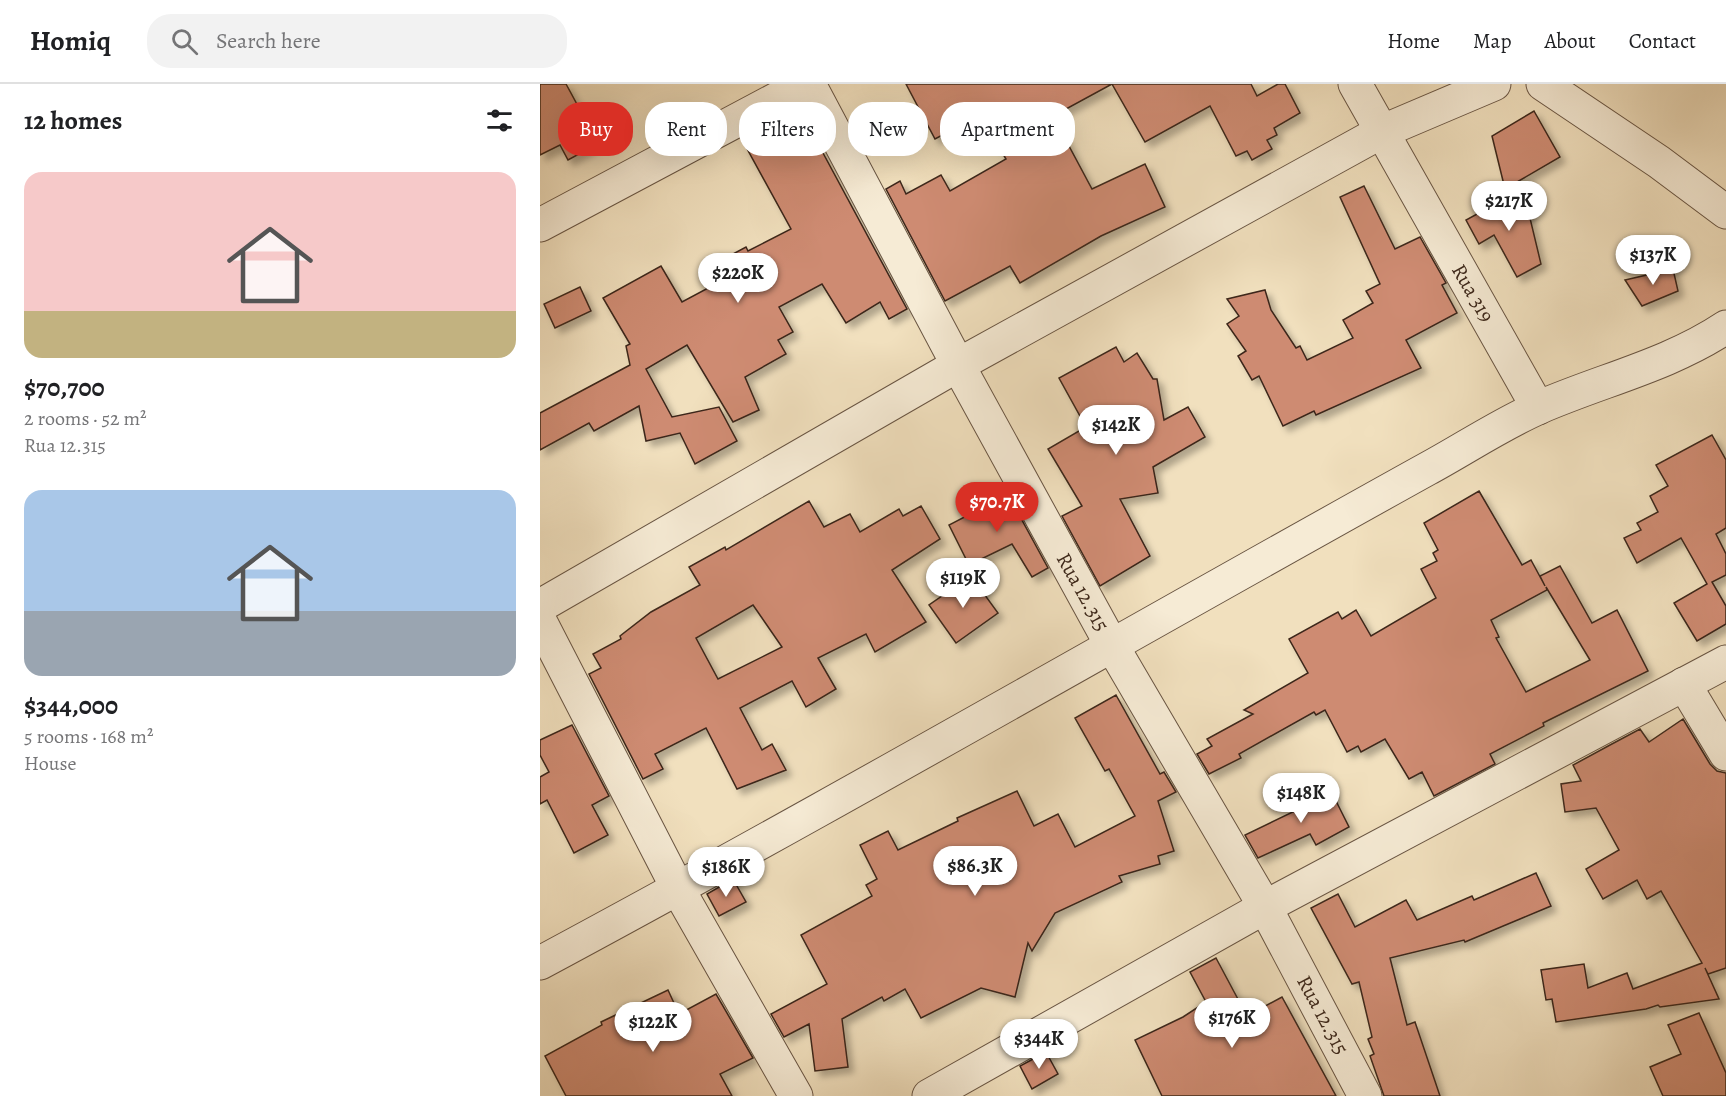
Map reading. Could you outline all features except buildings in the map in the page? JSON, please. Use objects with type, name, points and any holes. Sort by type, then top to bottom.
[{"type":"street","points":[[540,225],[807,84]]},
{"type":"street","name":"Rua 12.315","points":[[807,84],[1111,644],[1265,907],[1365,1096]]},
{"type":"street","name":"Rua 319","points":[[1355,84],[1538,408]]},
{"type":"street","points":[[540,606],[958,365],[1381,132],[1494,84]]},
{"type":"street","points":[[1543,84],[1659,162],[1726,212]]},
{"type":"street","points":[[540,963],[678,889],[1111,644],[1538,408],[1632,373],[1704,342],[1726,327]]},
{"type":"street","points":[[540,621],[678,889],[796,1096]]},
{"type":"street","points":[[929,1096],[1265,907],[1726,662]]},
{"type":"street","points":[[1684,684],[1726,754]]}]
